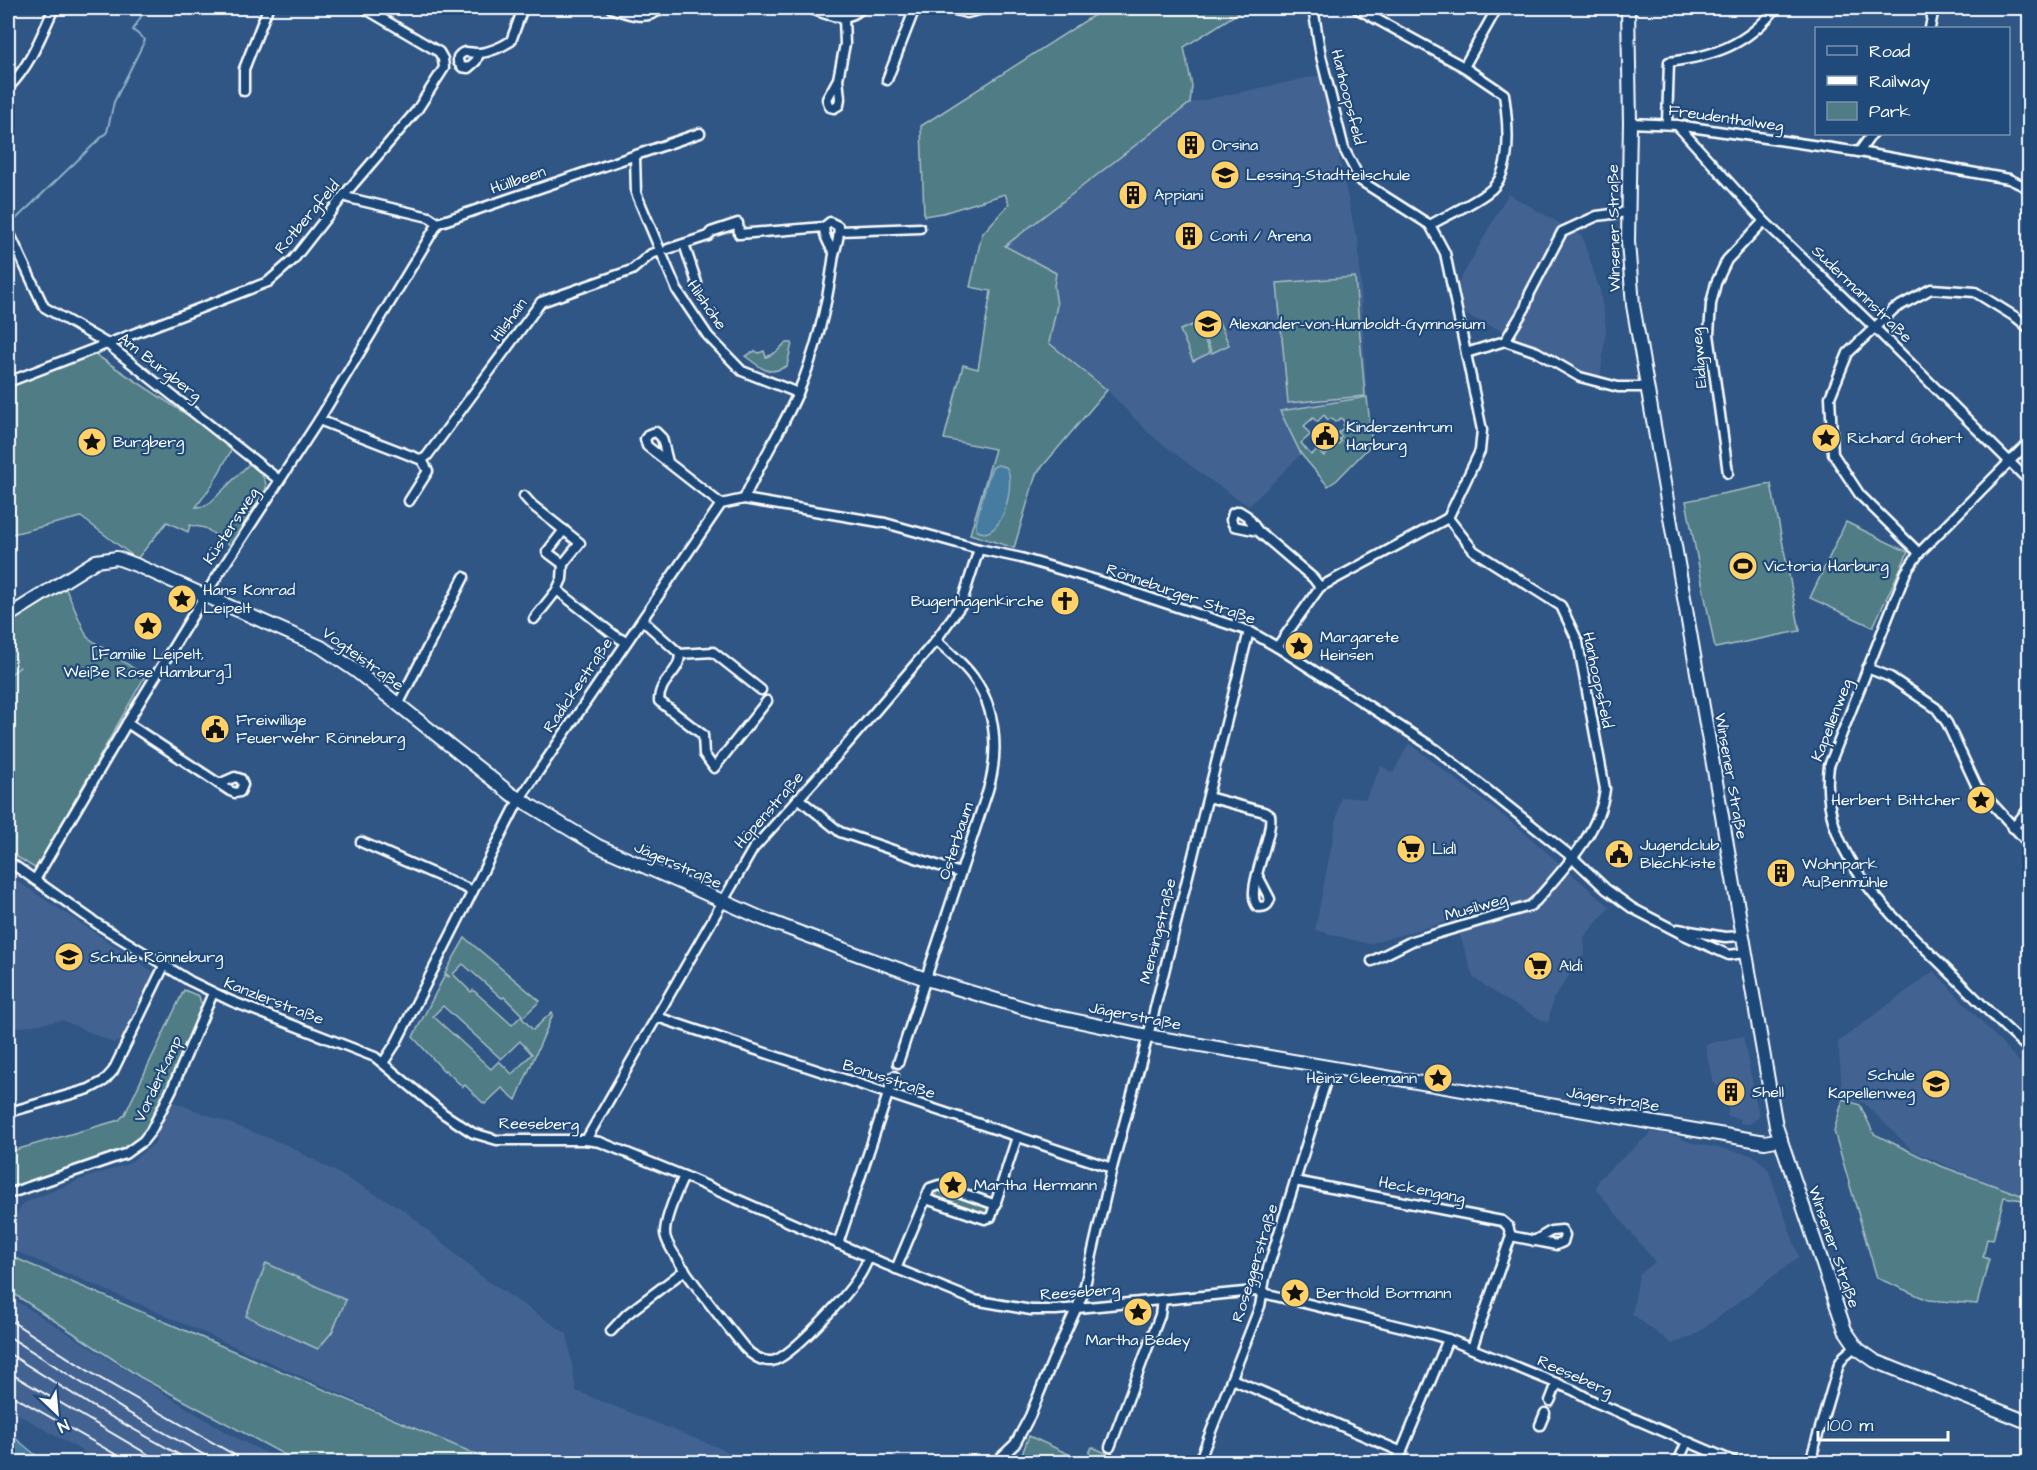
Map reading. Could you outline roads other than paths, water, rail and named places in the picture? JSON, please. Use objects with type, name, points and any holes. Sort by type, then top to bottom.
[{"type":"street","points":[[8,88],[22,73],[32,57],[54,8]]},
{"type":"street","points":[[244,92],[244,69],[268,8]]},
{"type":"street","name":"Rotbergfeld","points":[[106,343],[268,282],[293,260],[344,195],[417,110],[444,68],[443,59],[439,52],[427,44],[364,8]]},
{"type":"street","points":[[479,54],[511,41],[523,8]]},
{"type":"street","points":[[611,8],[643,16],[651,15],[662,8]]},
{"type":"street","points":[[809,8],[835,17],[854,14],[862,8]]},
{"type":"street","points":[[887,80],[915,8]]},
{"type":"street","points":[[947,8],[967,14],[987,8]]},
{"type":"street","name":"Hanhoopsfeld","points":[[1314,8],[1321,56],[1344,149],[1361,181],[1430,225]]},
{"type":"street","points":[[1277,647],[1320,587],[1448,518],[1480,451],[1482,430],[1445,254],[1430,225],[1490,191],[1502,178],[1506,160],[1507,116],[1504,94],[1464,67],[1356,8]]},
{"type":"street","points":[[1464,67],[1497,8]]},
{"type":"street","name":"Winsener Straße","points":[[1628,8],[1630,123],[1627,212],[1631,286],[1772,1108],[1845,1330],[1856,1346],[1866,1357],[1875,1361],[2029,1422]]},
{"type":"street","points":[[1667,123],[1668,62],[1701,57],[1727,48],[1748,35],[1776,8]]},
{"type":"street","points":[[1930,27],[1934,8]]},
{"type":"street","points":[[838,79],[845,44],[844,17]]},
{"type":"street","name":"Freudenthalweg","points":[[1630,123],[1677,124],[1859,152],[2009,178],[2030,189]]},
{"type":"street","name":"Sudermannstraße","points":[[1677,124],[1764,221],[2030,482]]},
{"type":"street","name":"Hüllbeen","points":[[438,223],[700,133]]},
{"type":"street","points":[[1859,152],[1871,135]]},
{"type":"street","name":"Hilshöhe","points":[[635,156],[636,193],[665,250],[677,290],[708,336],[742,371],[798,393]]},
{"type":"street","points":[[344,195],[429,217],[438,223]]},
{"type":"street","points":[[1505,341],[1525,308],[1530,293],[1562,232],[1597,216],[1627,212]]},
{"type":"street","name":"Eidigweg","points":[[1728,473],[1709,334],[1712,304],[1716,283],[1727,260],[1764,221]]},
{"type":"street","points":[[665,250],[738,223],[739,234],[824,227],[830,222],[838,226],[840,231],[822,319],[798,393],[759,465],[744,499],[721,504],[668,462]]},
{"type":"street","name":"Küstersweg","points":[[36,879],[205,595],[319,420],[438,223]]},
{"type":"street","points":[[824,227],[825,238],[834,252]]},
{"type":"street","points":[[840,231],[920,228]]},
{"type":"street","points":[[8,230],[44,307],[106,343]]},
{"type":"street","points":[[684,244],[697,283]]},
{"type":"street","name":"Hilshain","points":[[422,460],[541,302],[632,270],[651,254],[665,250]]},
{"type":"street","points":[[1919,553],[1860,495],[1833,454],[1830,397],[1848,353],[1894,309],[1931,289],[1975,292],[2017,318],[2030,329]]},
{"type":"street","points":[[1466,353],[1505,341],[1537,352],[1588,380],[1618,387],[1647,387]]},
{"type":"street","name":"Am Burgberg","points":[[8,382],[106,343],[279,480]]},
{"type":"street","points":[[319,420],[422,460],[428,471],[409,501]]},
{"type":"street","name":"Kapellenweg","points":[[2029,1048],[1883,904],[1860,875],[1837,832],[1827,798],[1828,766],[1905,572],[1919,553],[2030,441]]},
{"type":"street","points":[[524,496],[580,543],[563,564],[562,579],[557,590],[534,619]]},
{"type":"street","name":"Rönneburger Straße","points":[[744,499],[885,524],[1021,558],[1096,580],[1249,631],[1437,750],[1572,857],[1606,889],[1632,908],[1729,955],[1745,953]]},
{"type":"street","name":"Radickestraße","points":[[383,1063],[396,1043],[519,800],[721,504]]},
{"type":"street","name":"Hanhoopsfeld","points":[[1448,518],[1474,551],[1561,606],[1578,642],[1605,789],[1603,807],[1598,819],[1572,857]]},
{"type":"street","points":[[563,564],[548,552],[564,530]]},
{"type":"street","points":[[1258,531],[1313,578],[1320,587]]},
{"type":"street","name":"Höpenstraße","points":[[586,1140],[753,849],[843,749],[936,640],[961,604],[979,549]]},
{"type":"street","name":"Vogteistraße","points":[[8,616],[86,566],[110,558],[125,561],[316,644],[356,671],[519,800]]},
{"type":"street","points":[[398,705],[464,577]]},
{"type":"street","points":[[557,590],[626,642]]},
{"type":"street","points":[[642,620],[680,654],[713,652],[761,690]]},
{"type":"street","name":"Mensingstraße","points":[[996,1462],[1015,1444],[1030,1416],[1083,1294],[1112,1168],[1148,1036],[1249,631]]},
{"type":"street","name":"Osterbaum","points":[[898,1063],[992,779],[994,758],[993,730],[983,695],[975,679],[936,640]]},
{"type":"street","points":[[680,654],[678,665],[659,691],[659,701],[704,735],[704,754],[714,768],[767,701]]},
{"type":"street","points":[[1867,668],[1890,677],[1936,708],[1947,723],[1977,787],[2030,845]]},
{"type":"street","points":[[127,723],[219,784]]},
{"type":"street","points":[[1208,797],[1270,815],[1272,824],[1257,876]]},
{"type":"street","points":[[798,798],[840,832],[960,873]]},
{"type":"street","name":"Jägerstraße","points":[[519,800],[611,853],[796,933],[926,979],[1044,1014],[1148,1036],[1765,1142],[1781,1139]]},
{"type":"street","points":[[2013,828],[2030,807]]},
{"type":"street","points":[[361,842],[473,891]]},
{"type":"street","name":"Musilweg","points":[[1372,961],[1412,941],[1530,906],[1536,902],[1572,857]]},
{"type":"street","name":"Kanzlerstraße","points":[[8,861],[99,925],[164,966],[213,993],[366,1052],[383,1063]]},
{"type":"street","name":"Rönneburger Straße","points":[[1668,927],[1725,937],[1742,936]]},
{"type":"street","points":[[8,1102],[10,1112],[89,1089],[104,1081],[113,1071],[164,966]]},
{"type":"street","name":"Vorderkamp","points":[[8,1194],[125,1154],[143,1141],[151,1131],[172,1089],[213,993]]},
{"type":"street","name":"Bonusstraße","points":[[657,1017],[1112,1168]]},
{"type":"street","name":"Reeseberg","points":[[383,1063],[444,1114],[479,1136],[497,1140],[600,1142],[684,1176],[896,1269],[986,1303],[1030,1310],[1077,1308],[1246,1291],[1263,1292],[1448,1339],[1557,1383],[1735,1462]]},
{"type":"street","name":"Roseggerstraße","points":[[1199,1462],[1260,1306],[1264,1278],[1330,1068]]},
{"type":"street","points":[[838,1244],[894,1077]]},
{"type":"street","points":[[926,1199],[986,1219],[991,1217],[1017,1137]]},
{"type":"street","points":[[684,1176],[664,1234],[667,1244],[749,1353],[756,1357],[771,1361],[780,1358],[794,1348],[858,1280],[868,1257]]},
{"type":"street","name":"Heckengang","points":[[1295,1181],[1502,1221],[1508,1226],[1511,1236],[1534,1241]]},
{"type":"street","points":[[896,1269],[930,1188],[939,1185],[996,1205]]},
{"type":"street","points":[[1472,1348],[1511,1236]]},
{"type":"street","points":[[611,1331],[627,1314],[685,1270]]},
{"type":"street","points":[[1110,1447],[1160,1315],[1162,1300]]},
{"type":"street","points":[[1397,1462],[1448,1339]]},
{"type":"street","points":[[1810,1462],[1839,1364],[1844,1356],[1856,1346]]},
{"type":"street","points":[[1232,1380],[1402,1452]]},
{"type":"street","points":[[1550,1401],[1557,1383]]},
{"type":"street","points":[[1540,1425],[1545,1413]]},
{"type":"street","points":[[1678,1462],[1687,1442]]},
{"type":"waterway","points":[[16,219],[107,132],[114,102],[145,40],[133,30],[146,8]]},
{"type":"waterway","points":[[8,676],[20,667]]},
{"type":"railway","points":[[8,1319],[98,1377],[247,1462]]},
{"type":"railway","points":[[8,1336],[129,1413],[217,1462]]},
{"type":"railway","points":[[8,1353],[92,1406],[192,1462]]},
{"type":"railway","points":[[8,1372],[161,1462]]},
{"type":"railway","points":[[8,1393],[129,1462]]},
{"type":"place","name":"Orsina","points":[[1191,145]]},
{"type":"place","name":"Lessing-Stadtteilschule","points":[[1225,175]]},
{"type":"place","name":"Appiani","points":[[1133,195]]},
{"type":"place","name":"Conti / Arena","points":[[1189,236]]},
{"type":"place","name":"Alexander-von-Humboldt-Gymnasium","points":[[1208,324]]},
{"type":"place","name":"Kinderzentrum Harburg","points":[[1325,436]]},
{"type":"place","name":"Richard Gohert","points":[[1826,438]]},
{"type":"place","name":"Burgberg","points":[[92,442]]},
{"type":"place","name":"Victoria Harburg","points":[[1743,566]]},
{"type":"place","name":"Hans Konrad Leipelt","points":[[182,599]]},
{"type":"place","name":"Bugenhagenkirche","points":[[1065,601]]},
{"type":"place","name":"[Familie Leipelt, Weiße Rose Hamburg]","points":[[148,626]]},
{"type":"place","name":"Margarete Heinsen","points":[[1299,646]]},
{"type":"place","name":"Freiwillige Feuerwehr Rönneburg","points":[[215,729]]},
{"type":"place","name":"Herbert Bittcher","points":[[1981,800]]},
{"type":"place","name":"Lidl","points":[[1411,849]]},
{"type":"place","name":"Jugendclub Blechkiste","points":[[1619,854]]},
{"type":"place","name":"Wohnpark Außenmühle","points":[[1781,873]]},
{"type":"place","name":"Schule Rönneburg","points":[[69,957]]},
{"type":"place","name":"Aldi","points":[[1538,966]]},
{"type":"place","name":"Heinz Cleemann","points":[[1438,1078]]},
{"type":"place","name":"Schule Kapellenweg","points":[[1936,1084]]},
{"type":"place","name":"Shell","points":[[1731,1092]]},
{"type":"place","name":"Martha Hermann","points":[[953,1185]]},
{"type":"place","name":"Berthold Bormann","points":[[1295,1293]]},
{"type":"place","name":"Martha Bedey","points":[[1138,1312]]}]
